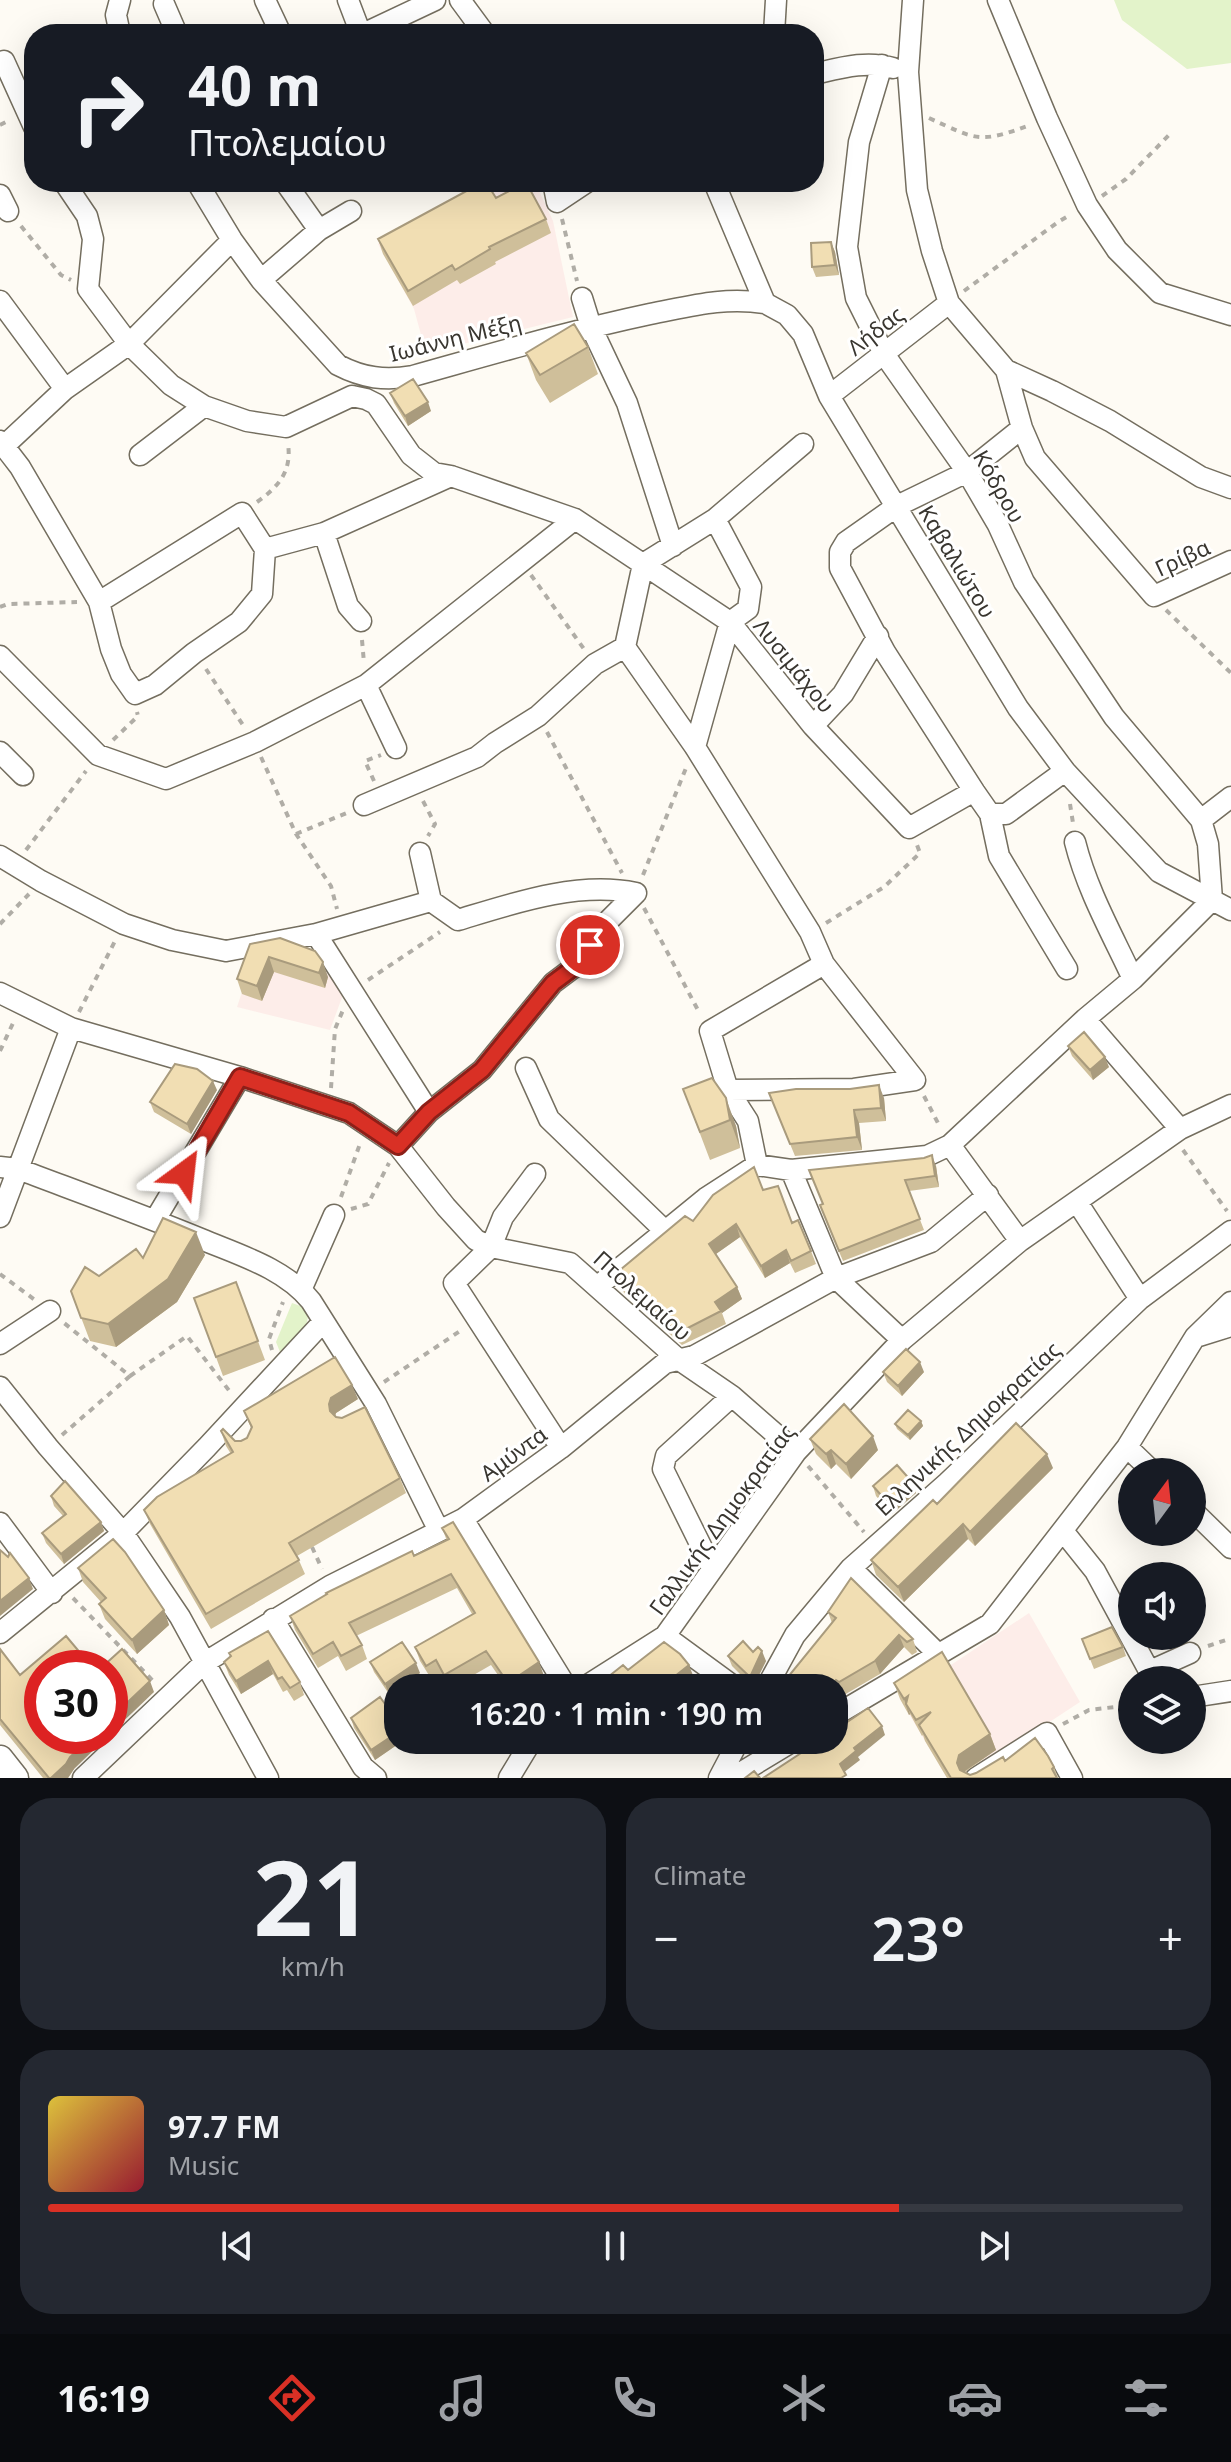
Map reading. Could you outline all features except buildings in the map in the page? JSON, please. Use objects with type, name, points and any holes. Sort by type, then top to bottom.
[{"type":"main road","points":[[0,1759],[15,1778]]},
{"type":"street","points":[[265,0],[276,24]]},
{"type":"street","points":[[348,0],[358,24]]},
{"type":"street","points":[[383,24],[435,0]]},
{"type":"street","points":[[460,0],[478,24]]},
{"type":"street","points":[[775,24],[776,0]]},
{"type":"street","points":[[913,0],[908,72],[917,190],[949,303],[1006,370],[1022,428],[1035,458],[1154,596]]},
{"type":"street","points":[[998,0],[1087,205],[1117,250],[1160,293],[1231,315]]},
{"type":"street","points":[[164,4],[173,24]]},
{"type":"street","points":[[4,61],[24,105]]},
{"type":"street","points":[[824,72],[849,66],[882,65],[908,72]]},
{"type":"street","name":"Κόδρου","points":[[882,65],[859,142],[847,247],[856,298],[884,354],[967,472],[998,525],[1024,582],[1105,705],[1201,820],[1208,844],[1212,900]]},
{"type":"street","points":[[71,192],[87,216],[93,239],[88,289],[129,344],[171,385],[204,406],[247,421],[286,427]]},
{"type":"street","name":"Ιωάννη Μέξη","points":[[203,192],[261,280],[338,365],[371,378],[390,380],[413,376],[591,327],[709,302],[737,299],[765,303]]},
{"type":"street","points":[[292,192],[319,230]]},
{"type":"street","points":[[718,192],[765,303]]},
{"type":"street","points":[[261,280],[319,230],[351,211]]},
{"type":"street","points":[[99,602],[242,513],[265,549],[262,594],[239,622],[155,685],[135,694],[121,674],[111,649],[99,602],[20,467],[2,443],[65,389],[129,344],[232,240]]},
{"type":"street","points":[[582,298],[591,327],[627,403],[673,546]]},
{"type":"street","points":[[0,301],[65,389]]},
{"type":"street","name":"Καβαλιώτου","points":[[765,303],[787,315],[803,334],[829,396],[1018,708],[1065,771],[1159,872],[1231,910]]},
{"type":"street","name":"Λήδας","points":[[829,396],[949,303]]},
{"type":"street","points":[[1006,370],[1110,421],[1201,477],[1231,488]]},
{"type":"street","name":"Λυσιμάχου","points":[[286,427],[352,396],[366,399],[376,404],[411,455],[434,473],[451,476],[575,519],[730,622],[813,726],[909,828]]},
{"type":"street","points":[[140,455],[204,406]]},
{"type":"street","points":[[1022,428],[967,472],[897,506],[846,542],[840,552],[840,568],[885,652],[990,814],[999,856],[1067,969]]},
{"type":"street","points":[[728,1090],[854,1089],[915,1080],[824,964],[810,932],[695,747],[625,647],[643,564],[715,519],[803,444]]},
{"type":"street","points":[[265,549],[324,533],[451,476]]},
{"type":"street","points":[[0,656],[98,755],[166,779],[255,742],[366,685],[575,519]]},
{"type":"street","points":[[695,747],[730,622],[748,609],[751,587],[715,519]]},
{"type":"street","points":[[324,533],[348,606],[361,621]]},
{"type":"street","name":"Γρίβα","points":[[1154,596],[1231,561]]},
{"type":"street","points":[[813,726],[843,694],[878,636]]},
{"type":"street","points":[[374,801],[477,757],[538,716],[595,664],[625,647]]},
{"type":"street","points":[[366,685],[396,748]]},
{"type":"street","points":[[0,752],[23,775]]},
{"type":"street","points":[[990,814],[1006,814],[1065,771]]},
{"type":"street","points":[[909,828],[974,791]]},
{"type":"street","points":[[1201,820],[1231,797]]},
{"type":"street","points":[[1075,842],[1095,901],[1133,979]]},
{"type":"street","points":[[420,853],[431,901],[458,920],[587,888],[634,893]]},
{"type":"street","points":[[7,860],[124,924],[172,940],[226,951],[316,934],[431,901]]},
{"type":"street","points":[[398,1146],[429,1112],[482,1070],[553,983],[577,965],[604,925],[634,893]]},
{"type":"street","points":[[598,1286],[706,1198],[757,1165],[791,1170],[927,1156],[950,1145],[1085,1019],[1133,979],[1212,900]]},
{"type":"street","points":[[316,934],[429,1112]]},
{"type":"street","points":[[757,1165],[748,1121],[728,1090],[710,1031],[824,964]]},
{"type":"street","name":"Πτολεμαίου","points":[[0,993],[71,1028],[240,1077],[349,1113],[398,1146],[476,1240],[491,1247],[570,1263],[678,1359],[732,1396],[796,1452]]},
{"type":"street","points":[[1085,1019],[1176,1132]]},
{"type":"street","points":[[0,1217],[9,1168],[71,1028]]},
{"type":"street","points":[[526,1068],[549,1119],[664,1230]]},
{"type":"street","points":[[155,1220],[240,1077]]},
{"type":"street","name":"Γαλλικής Δημοκρατίας","points":[[605,1674],[665,1636],[796,1452],[902,1340],[1020,1241],[1176,1132],[1231,1105]]},
{"type":"street","points":[[950,1145],[1020,1241]]},
{"type":"street","points":[[9,1168],[155,1220],[264,1265],[296,1286],[311,1301],[372,1398],[439,1531]]},
{"type":"street","points":[[791,1170],[836,1278],[902,1340]]},
{"type":"street","points":[[535,1174],[503,1217],[491,1247],[454,1283],[561,1448]]},
{"type":"street","name":"Αμύντα","points":[[83,1778],[204,1663],[330,1586],[463,1519],[561,1448],[665,1363],[694,1356],[836,1278],[931,1242],[988,1195]]},
{"type":"street","points":[[1077,1202],[1140,1299]]},
{"type":"street","points":[[296,1286],[334,1215]]},
{"type":"street","name":"Ελληνικής Δημοκρατίας","points":[[774,1674],[795,1635],[851,1568],[947,1483],[1140,1299],[1231,1231]]},
{"type":"street","points":[[848,1708],[990,1624],[1127,1447],[1195,1337],[1231,1302]]},
{"type":"street","points":[[0,1344],[50,1311]]},
{"type":"street","points":[[0,1633],[123,1533],[323,1322]]},
{"type":"street","points":[[1195,1337],[1231,1326]]},
{"type":"street","points":[[0,1387],[123,1533],[180,1617],[268,1778]]},
{"type":"street","points":[[712,1568],[663,1469],[663,1462],[732,1396]]},
{"type":"street","points":[[357,1414],[372,1398]]},
{"type":"street","points":[[229,1424],[244,1443]]},
{"type":"street","points":[[1127,1447],[1138,1458]]},
{"type":"street","points":[[463,1519],[558,1674]]},
{"type":"street","points":[[0,1523],[56,1589]]},
{"type":"street","points":[[1206,1524],[1231,1548]]},
{"type":"street","points":[[1063,1531],[1095,1571],[1147,1666]]},
{"type":"street","points":[[851,1568],[938,1654]]},
{"type":"street","points":[[273,1619],[363,1767],[376,1778]]},
{"type":"street","points":[[665,1636],[717,1674]]},
{"type":"street","points":[[1168,1666],[1190,1653]]},
{"type":"street","points":[[1206,1695],[1231,1691]]},
{"type":"street","points":[[976,1778],[1047,1733],[1072,1778]]},
{"type":"street","points":[[509,1778],[524,1754]]},
{"type":"street","points":[[719,1778],[732,1754]]},
{"type":"street","points":[[732,1778],[772,1754]]},
{"type":"path","points":[[913,111],[981,139],[999,136],[1047,118]]},
{"type":"path","points":[[949,303],[1058,222],[1126,179],[1169,135]]},
{"type":"path","points":[[555,192],[582,298]]},
{"type":"path","points":[[4,203],[61,275],[88,289]]},
{"type":"path","points":[[242,513],[278,487],[290,455],[286,427]]},
{"type":"path","points":[[521,560],[595,664]]},
{"type":"path","points":[[1154,596],[1231,673]]},
{"type":"path","points":[[0,607],[8,604],[99,602]]},
{"type":"path","points":[[361,621],[366,685]]},
{"type":"path","points":[[194,653],[255,742],[296,834],[331,886],[341,927]]},
{"type":"path","points":[[7,860],[98,755],[138,716],[135,694]]},
{"type":"path","points":[[538,716],[710,1031]]},
{"type":"path","points":[[634,893],[695,747]]},
{"type":"path","points":[[296,834],[374,801],[365,761],[396,748]]},
{"type":"path","points":[[414,785],[435,824],[420,853]]},
{"type":"path","points":[[810,932],[884,887],[920,853],[909,828]]},
{"type":"path","points":[[0,924],[41,881]]},
{"type":"path","points":[[71,1028],[124,924]]},
{"type":"path","points":[[0,1051],[21,1004]]},
{"type":"path","points":[[915,1080],[950,1145]]},
{"type":"path","points":[[334,1215],[368,1124]]},
{"type":"path","points":[[1176,1132],[1231,1217]]},
{"type":"path","points":[[334,1215],[368,1204],[398,1146]]},
{"type":"path","points":[[0,1274],[130,1376]]},
{"type":"path","points":[[276,1362],[269,1339],[296,1286]]},
{"type":"path","points":[[372,1398],[479,1319]]},
{"type":"path","points":[[48,1447],[130,1376],[187,1336],[237,1400]]},
{"type":"path","points":[[796,1452],[876,1545]]},
{"type":"path","points":[[56,1589],[169,1697]]},
{"type":"path","points":[[1190,1653],[1231,1640]]},
{"type":"path","points":[[1047,1733],[1089,1710],[1118,1707]]},
{"type":"shaded area","points":[[470,192],[540,192],[553,221],[573,317],[426,353],[414,309],[378,244]]},
{"type":"shaded area","points":[[281,940],[321,952],[344,992],[330,1030],[237,1007],[257,947]]},
{"type":"shaded area","points":[[1029,1613],[1080,1702],[964,1778],[947,1778],[900,1699]]},
{"type":"green space","points":[[1114,0],[1231,0],[1231,63],[1187,69],[1122,20]]},
{"type":"green space","points":[[292,1303],[306,1308],[307,1321],[296,1339],[280,1352],[276,1342]]},
{"type":"route","points":[[184,1173],[240,1077],[349,1113],[398,1146],[429,1112],[482,1070],[553,983],[577,965],[590,945]]}]
